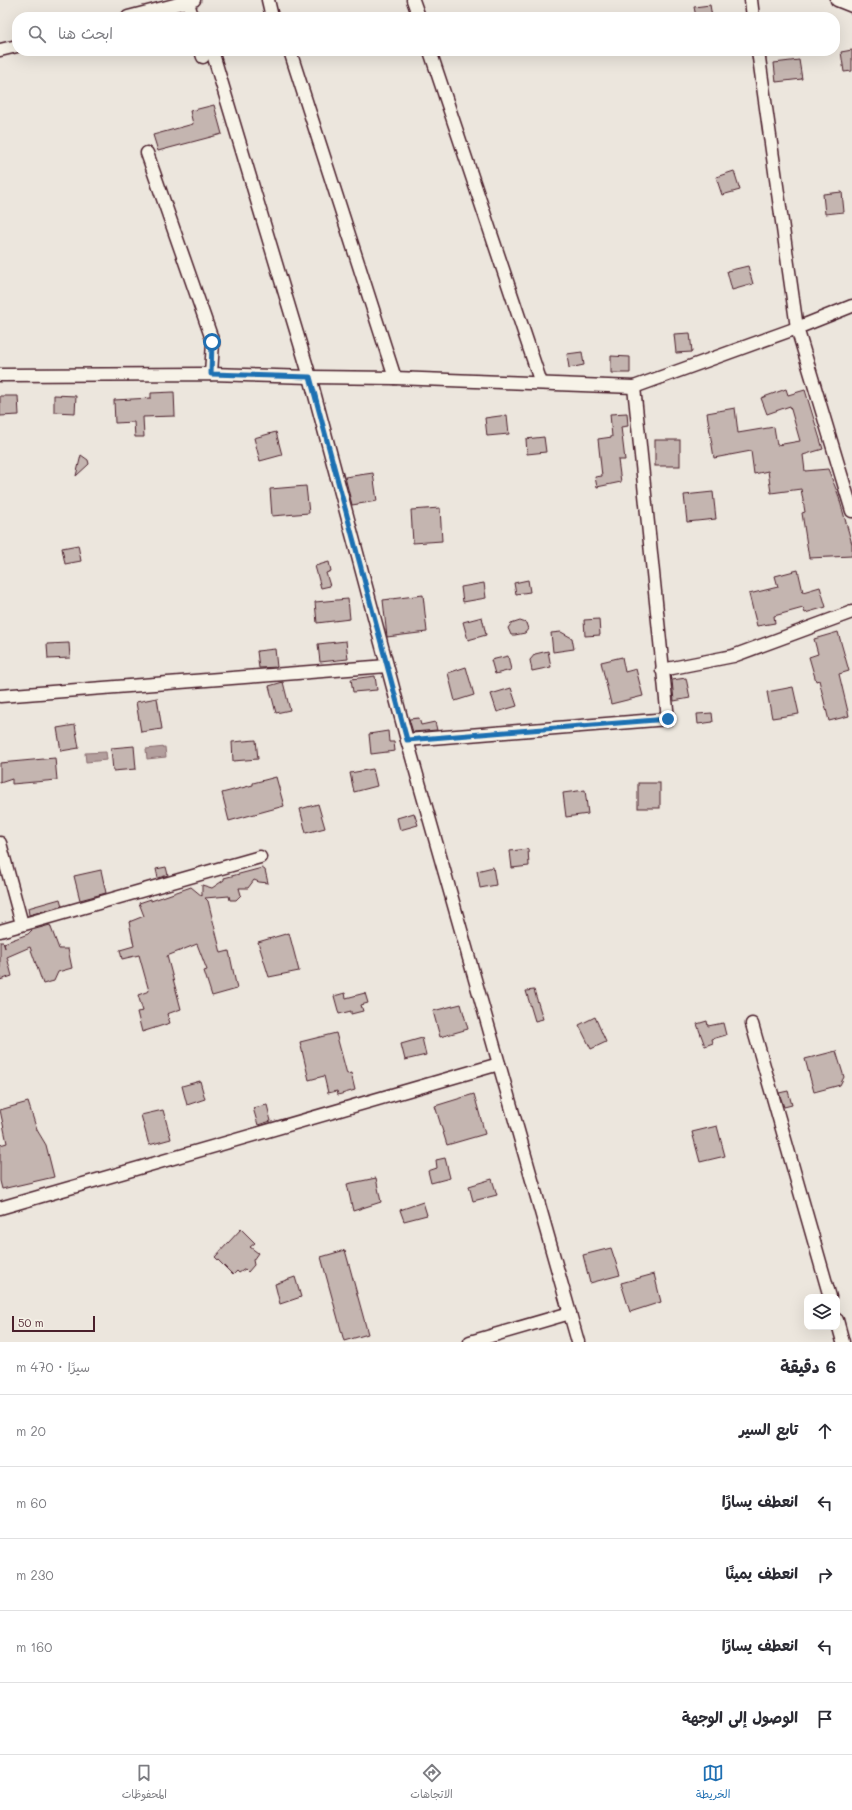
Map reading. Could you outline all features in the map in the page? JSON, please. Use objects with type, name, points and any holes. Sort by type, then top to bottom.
[{"type":"street","points":[[268,0],[271,12]]},
{"type":"street","points":[[413,0],[417,12]]},
{"type":"street","points":[[751,0],[752,12]]},
{"type":"street","points":[[837,0],[852,6]]},
{"type":"street","points":[[148,12],[191,1],[192,12]]},
{"type":"street","points":[[0,50],[12,47]]},
{"type":"street","points":[[206,56],[310,377],[407,740],[578,1342]]},
{"type":"street","points":[[292,56],[395,378]]},
{"type":"street","points":[[432,56],[541,383]]},
{"type":"street","points":[[759,56],[797,328],[852,511]]},
{"type":"street","points":[[147,153],[212,342],[211,374]]},
{"type":"street","points":[[0,375],[211,374],[395,378],[634,387],[797,328],[852,306]]},
{"type":"street","points":[[407,740],[668,719],[634,387]]},
{"type":"street","points":[[662,670],[733,656],[852,612]]},
{"type":"street","points":[[0,696],[387,666]]},
{"type":"street","points":[[0,843],[22,924]]},
{"type":"street","points":[[0,931],[260,857]]},
{"type":"street","points":[[752,1024],[829,1294]]},
{"type":"street","points":[[0,1208],[499,1064]]},
{"type":"street","points":[[470,1342],[570,1314]]},
{"type":"street","points":[[840,1330],[843,1342]]},
{"type":"shaded area","points":[[165,747],[166,757],[147,759],[146,749]]},
{"type":"shaded area","points":[[106,752],[107,760],[86,762],[85,753]]},
{"type":"building","points":[[710,5],[711,12],[695,12],[694,7]]},
{"type":"building","points":[[852,50],[852,71],[844,72],[841,52]]},
{"type":"building","points":[[799,60],[802,79],[776,82],[774,63]]},
{"type":"building","points":[[214,105],[222,134],[158,151],[153,135],[193,124],[190,111]]},
{"type":"building","points":[[734,171],[740,190],[722,195],[716,177]]},
{"type":"building","points":[[842,192],[844,212],[825,214],[823,194]]},
{"type":"building","points":[[748,266],[753,284],[732,290],[727,271]]},
{"type":"building","points":[[690,333],[692,352],[676,353],[674,334]]},
{"type":"building","points":[[582,352],[584,365],[569,368],[567,354]]},
{"type":"building","points":[[611,356],[630,357],[630,373],[611,373]]},
{"type":"building","points":[[786,389],[788,395],[805,390],[823,449],[803,455],[805,471],[828,469],[838,494],[852,544],[852,556],[809,558],[802,513],[805,512],[801,489],[771,493],[768,471],[754,474],[751,451],[714,458],[707,413],[735,408],[738,433],[774,427],[777,445],[800,441],[790,406],[767,414],[761,398]]},
{"type":"building","points":[[174,392],[175,416],[143,417],[144,437],[135,437],[134,422],[115,423],[114,400],[151,398],[151,393]]},
{"type":"building","points":[[54,395],[76,396],[75,413],[54,412]]},
{"type":"building","points":[[0,396],[18,396],[19,415],[0,416]]},
{"type":"building","points":[[627,413],[628,426],[621,427],[625,460],[618,460],[621,482],[597,487],[595,477],[602,476],[598,439],[612,437],[610,414]]},
{"type":"building","points":[[507,415],[509,434],[487,436],[485,418]]},
{"type":"building","points":[[276,432],[282,455],[260,461],[254,438]]},
{"type":"building","points":[[544,437],[546,452],[527,454],[526,439]]},
{"type":"building","points":[[655,440],[680,440],[680,466],[655,466]]},
{"type":"building","points":[[81,455],[88,460],[89,464],[76,476]]},
{"type":"building","points":[[373,473],[377,501],[352,505],[345,477]]},
{"type":"building","points":[[306,486],[309,513],[272,516],[270,489]]},
{"type":"building","points":[[713,492],[716,519],[687,522],[684,495]]},
{"type":"building","points":[[440,508],[442,541],[413,543],[411,510]]},
{"type":"building","points":[[78,545],[81,561],[65,564],[62,548]]},
{"type":"building","points":[[329,562],[331,571],[326,573],[330,586],[321,588],[315,566]]},
{"type":"building","points":[[798,570],[803,592],[820,587],[826,607],[805,613],[803,608],[774,616],[775,623],[757,626],[749,594],[778,587],[775,576]]},
{"type":"building","points":[[528,580],[530,592],[516,594],[514,583]]},
{"type":"building","points":[[484,583],[486,598],[463,602],[461,587]]},
{"type":"building","points":[[423,595],[427,632],[387,637],[383,600]]},
{"type":"building","points":[[348,599],[350,619],[317,623],[315,602]]},
{"type":"building","points":[[482,617],[486,635],[468,640],[463,622]]},
{"type":"building","points":[[599,619],[600,635],[585,636],[584,620]]},
{"type":"building","points":[[520,621],[526,623],[528,629],[525,633],[511,635],[508,628],[511,624]]},
{"type":"building","points":[[561,632],[572,638],[574,649],[553,652],[551,633]]},
{"type":"building","points":[[838,632],[849,671],[839,674],[849,716],[829,721],[819,680],[816,681],[809,657],[818,654],[814,639]]},
{"type":"building","points":[[346,641],[348,659],[320,662],[318,644]]},
{"type":"building","points":[[69,643],[70,658],[48,659],[47,644]]},
{"type":"building","points":[[275,649],[277,667],[259,668],[257,651]]},
{"type":"building","points":[[548,651],[551,667],[532,671],[530,660],[535,654]]},
{"type":"building","points":[[508,656],[511,670],[495,674],[491,660]]},
{"type":"building","points":[[622,657],[625,672],[636,669],[643,696],[611,704],[601,662]]},
{"type":"building","points":[[466,667],[474,695],[455,701],[448,673]]},
{"type":"building","points":[[375,676],[377,690],[353,692],[351,679]]},
{"type":"building","points":[[686,678],[690,698],[674,701],[672,680]]},
{"type":"building","points":[[283,682],[290,710],[276,713],[269,686]]},
{"type":"building","points":[[793,687],[799,714],[772,718],[767,692]]},
{"type":"building","points":[[511,688],[517,706],[497,712],[491,694]]},
{"type":"building","points":[[157,698],[162,729],[141,732],[136,702]]},
{"type":"building","points":[[712,713],[713,722],[698,724],[697,714]]},
{"type":"building","points":[[419,718],[421,725],[435,722],[437,730],[413,732],[409,719]]},
{"type":"building","points":[[75,725],[79,748],[61,751],[57,728]]},
{"type":"building","points":[[388,731],[389,742],[394,742],[395,751],[371,754],[369,734]]},
{"type":"building","points":[[256,740],[258,759],[233,761],[232,742]]},
{"type":"building","points":[[134,746],[136,769],[113,771],[111,748]]},
{"type":"building","points":[[55,758],[57,780],[12,784],[12,779],[0,783],[0,763]]},
{"type":"building","points":[[373,769],[377,786],[354,792],[350,773]]},
{"type":"building","points":[[276,777],[284,806],[229,821],[222,793]]},
{"type":"building","points":[[638,783],[660,783],[660,808],[638,808]]},
{"type":"building","points":[[585,790],[588,814],[566,817],[563,793]]},
{"type":"building","points":[[318,804],[325,828],[306,833],[300,809]]},
{"type":"building","points":[[414,813],[418,825],[400,830],[397,818]]},
{"type":"building","points":[[528,849],[529,866],[512,868],[510,851]]},
{"type":"building","points":[[166,867],[168,875],[158,878],[156,869]]},
{"type":"building","points":[[493,867],[496,885],[480,888],[477,871]]},
{"type":"building","points":[[262,868],[265,870],[268,883],[254,880],[248,888],[239,888],[241,895],[236,900],[230,900],[229,896],[205,898],[208,901],[221,953],[229,951],[237,989],[212,996],[204,971],[207,970],[197,944],[167,956],[181,1009],[167,1014],[170,1023],[142,1032],[137,1012],[143,1011],[138,995],[149,991],[139,955],[122,959],[120,950],[134,946],[129,922],[144,916],[139,903],[151,899],[151,901],[191,887],[202,896],[202,885],[212,888],[224,880],[224,878]]},
{"type":"building","points":[[101,870],[106,893],[80,900],[74,876]]},
{"type":"building","points":[[60,899],[62,906],[29,915],[28,908]]},
{"type":"building","points":[[50,925],[59,949],[68,949],[72,968],[58,972],[54,981],[43,984],[30,947],[7,957],[12,976],[0,980],[0,942],[3,942],[5,948],[4,943],[28,934],[32,930]]},
{"type":"building","points":[[289,933],[299,971],[269,977],[258,942]]},
{"type":"building","points":[[534,990],[543,1019],[535,1021],[526,991]]},
{"type":"building","points":[[345,993],[346,998],[365,993],[368,1003],[361,1005],[363,1011],[351,1014],[351,1011],[339,1014],[334,996]]},
{"type":"building","points":[[461,1004],[468,1029],[440,1037],[433,1011]]},
{"type":"building","points":[[595,1017],[606,1042],[591,1049],[579,1025]]},
{"type":"building","points":[[707,1021],[708,1026],[723,1023],[726,1035],[712,1039],[713,1043],[705,1046],[697,1024]]},
{"type":"building","points":[[336,1033],[347,1074],[351,1073],[355,1090],[338,1095],[337,1091],[328,1093],[324,1076],[309,1080],[300,1042]]},
{"type":"building","points":[[422,1038],[426,1055],[405,1060],[401,1044]]},
{"type":"building","points":[[836,1051],[844,1077],[840,1085],[814,1092],[805,1059]]},
{"type":"building","points":[[200,1081],[205,1099],[187,1105],[182,1086]]},
{"type":"building","points":[[788,1091],[792,1105],[784,1107],[779,1093]]},
{"type":"building","points":[[474,1094],[485,1134],[447,1145],[435,1106]]},
{"type":"building","points":[[28,1102],[37,1130],[46,1145],[54,1177],[2,1189],[0,1181],[0,1145],[7,1143],[0,1110]]},
{"type":"building","points":[[267,1105],[271,1121],[258,1125],[253,1108]]},
{"type":"building","points":[[163,1110],[171,1139],[149,1145],[141,1115]]},
{"type":"building","points":[[717,1126],[725,1156],[700,1162],[692,1132]]},
{"type":"building","points":[[445,1158],[450,1178],[431,1183],[428,1171],[437,1168],[436,1160]]},
{"type":"building","points":[[376,1178],[381,1202],[353,1211],[347,1184]]},
{"type":"building","points":[[492,1179],[497,1195],[473,1201],[469,1186]]},
{"type":"building","points":[[423,1202],[427,1215],[404,1221],[400,1210]]},
{"type":"building","points":[[241,1229],[255,1243],[250,1247],[258,1253],[253,1260],[254,1265],[248,1272],[245,1269],[239,1273],[237,1271],[233,1275],[215,1257]]},
{"type":"building","points":[[611,1248],[620,1275],[590,1283],[583,1255]]},
{"type":"building","points":[[345,1250],[368,1334],[344,1341],[321,1257]]},
{"type":"building","points":[[654,1274],[661,1302],[630,1312],[621,1283]]},
{"type":"building","points":[[295,1277],[301,1297],[280,1304],[275,1284]]},
{"type":"route","points":[[212,342],[211,374],[310,377],[407,740],[668,719]]}]
